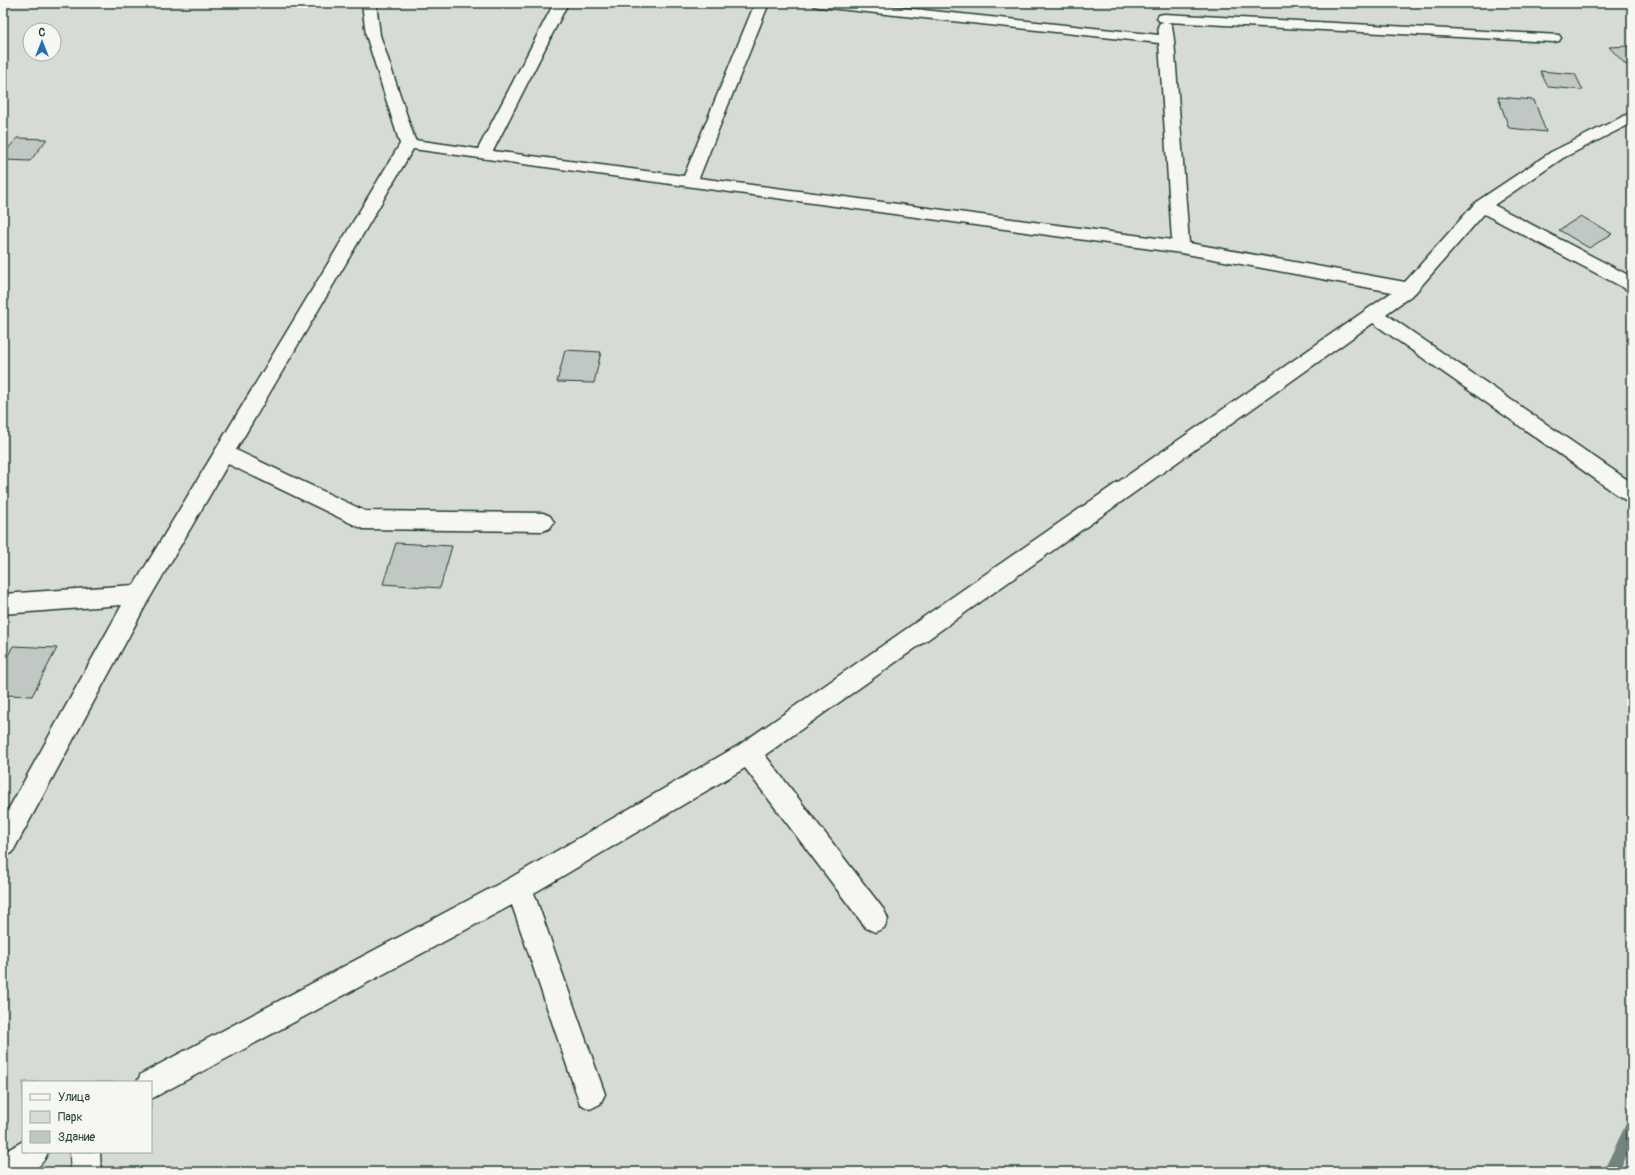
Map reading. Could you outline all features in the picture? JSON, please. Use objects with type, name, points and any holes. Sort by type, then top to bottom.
[{"type":"street","points":[[3,844],[140,594],[223,452],[408,144],[373,35],[369,3]]},
{"type":"street","points":[[483,155],[561,3]]},
{"type":"street","points":[[690,182],[762,3]]},
{"type":"street","points":[[819,3],[1167,40]]},
{"type":"street","points":[[1181,247],[1164,10],[1554,38]]},
{"type":"street","points":[[152,1083],[519,887],[748,753],[1409,289],[1482,206],[1557,155],[1628,123]]},
{"type":"street","points":[[408,144],[1181,247],[1409,289]]},
{"type":"street","points":[[1482,206],[1632,285]]},
{"type":"street","points":[[1373,314],[1632,494]]},
{"type":"street","points":[[223,452],[363,520],[543,522]]},
{"type":"street","points":[[3,604],[140,594]]},
{"type":"street","points":[[748,753],[875,919]]},
{"type":"street","points":[[519,887],[590,1094]]},
{"type":"street","points":[[3,1171],[31,1153]]},
{"type":"street","points":[[85,1153],[86,1172]]},
{"type":"green space","points":[[3,3],[1632,3],[1632,1172],[3,1172]]},
{"type":"building","points":[[1632,46],[1632,65],[1626,65],[1609,47]]},
{"type":"building","points":[[1540,71],[1575,74],[1583,90],[1548,87]]},
{"type":"building","points":[[1498,97],[1534,100],[1546,132],[1509,128]]},
{"type":"building","points":[[17,138],[47,139],[30,161],[3,160],[3,155]]},
{"type":"building","points":[[1581,216],[1612,234],[1589,248],[1559,230]]},
{"type":"building","points":[[565,350],[601,352],[594,383],[557,382]]},
{"type":"building","points":[[396,543],[452,546],[440,588],[383,584]]},
{"type":"building","points":[[13,646],[57,648],[32,696],[3,695],[3,665]]},
{"type":"waterway","points":[[1611,1172],[1632,1127]]}]
